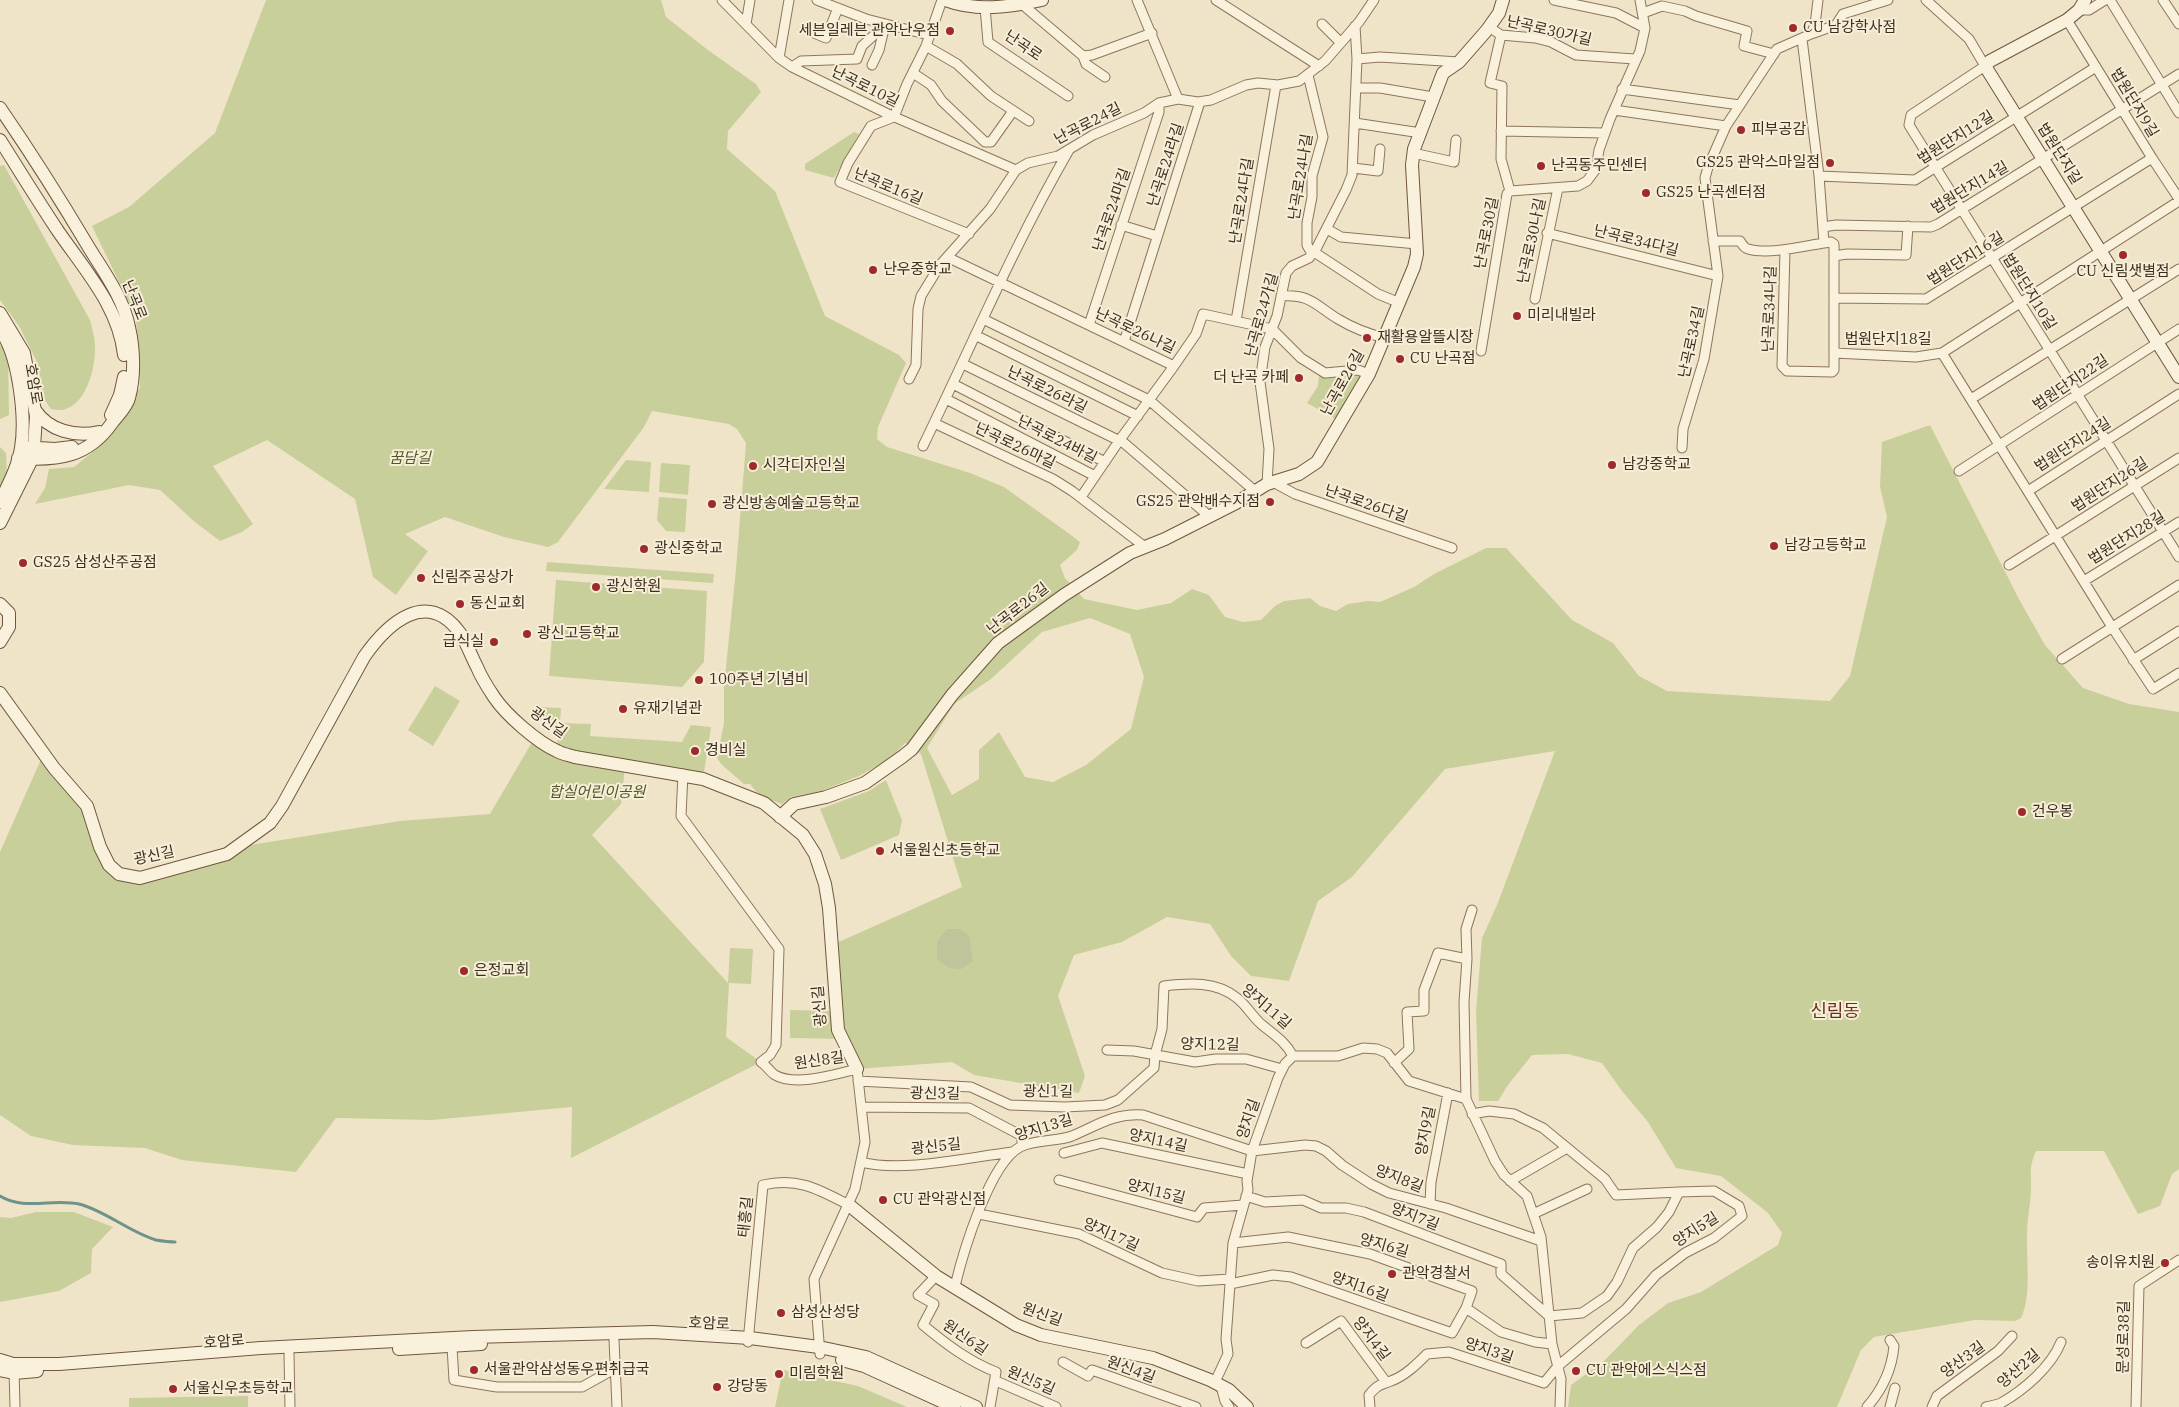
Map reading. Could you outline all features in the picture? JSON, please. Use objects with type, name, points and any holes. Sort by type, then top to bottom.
[{"type":"street","name":"난곡로10길","points":[[722,0],[779,58],[792,67],[894,117],[1016,170]]},
{"type":"street","points":[[746,24],[750,0]]},
{"type":"street","points":[[779,58],[789,0]]},
{"type":"street","points":[[817,0],[885,25],[929,35]]},
{"type":"street","points":[[894,117],[912,73],[926,46],[943,0]]},
{"type":"street","name":"난곡로","points":[[943,0],[953,3],[997,8],[1023,5],[1042,0]]},
{"type":"street","points":[[1137,0],[1178,99]]},
{"type":"street","points":[[1216,0],[1319,66]]},
{"type":"street","name":"난곡로24길","points":[[1016,170],[1028,163],[1058,156],[1093,135],[1144,113],[1159,103],[1178,99],[1198,102],[1211,100],[1246,85],[1258,83],[1276,85],[1299,81],[1319,66],[1355,26],[1374,0]]},
{"type":"street","name":"난곡로26길","points":[[780,817],[794,804],[826,797],[864,783],[902,757],[912,749],[952,695],[998,643],[1072,590],[1130,553],[1165,539],[1270,483],[1299,474],[1316,462],[1369,374],[1414,267],[1417,244],[1412,165],[1414,153],[1434,97],[1444,73],[1459,62],[1489,27],[1499,14],[1503,0]]},
{"type":"street","points":[[1554,0],[1616,13],[1646,28]]},
{"type":"street","name":"난곡로30길","points":[[1481,350],[1506,200],[1510,191],[1528,188],[1578,186],[1587,181],[1596,169],[1605,132],[1640,51],[1646,28],[1640,0]]},
{"type":"street","points":[[1811,34],[1815,25],[1818,0]]},
{"type":"street","name":"난곡로34길","points":[[1682,448],[1683,429],[1704,359],[1718,276],[1705,178],[1726,126],[1782,45],[1836,25],[1843,14],[1888,0]]},
{"type":"street","points":[[1926,0],[1969,39],[1986,66],[1990,61],[2067,20],[2082,5],[2089,10],[2106,0]]},
{"type":"street","points":[[2110,0],[2179,113]]},
{"type":"street","points":[[2163,0],[2179,24]]},
{"type":"street","points":[[1023,5],[1084,56],[1086,64],[1105,77]]},
{"type":"street","points":[[1643,13],[1662,6],[1685,11],[1747,31],[1744,46],[1774,54]]},
{"type":"street","name":"난곡로","points":[[985,7],[988,42],[1068,96]]},
{"type":"street","points":[[809,31],[826,38],[838,8]]},
{"type":"street","name":"법원단지9길","points":[[2067,20],[2179,200]]},
{"type":"street","points":[[1322,24],[1340,42]]},
{"type":"street","points":[[872,65],[885,25]]},
{"type":"street","points":[[792,67],[801,61],[858,59],[862,46],[885,25]]},
{"type":"street","name":"난곡로24가길","points":[[1270,483],[1270,449],[1260,382],[1265,348],[1277,316],[1286,273],[1292,266],[1309,258],[1313,253],[1346,190],[1353,168],[1357,59],[1355,26]]},
{"type":"street","name":"난곡로30가길","points":[[1489,27],[1501,35],[1535,38],[1551,42],[1576,54],[1635,59]]},
{"type":"street","points":[[1084,56],[1092,55],[1152,33]]},
{"type":"street","points":[[1501,35],[1490,83],[1502,86],[1501,159],[1510,191]]},
{"type":"street","points":[[1802,39],[1819,176],[1824,243],[1831,242],[1834,244],[1834,256],[1847,254],[1906,255],[1908,226]]},
{"type":"street","points":[[926,46],[957,64],[991,96],[1029,121]]},
{"type":"street","points":[[1357,59],[1380,57],[1459,62]]},
{"type":"street","name":"법원단지길","points":[[1986,66],[2179,377]]},
{"type":"street","name":"법원단지10길","points":[[1986,66],[1910,117],[1909,125],[1934,168],[2179,557]]},
{"type":"street","name":"법원단지길","points":[[2017,116],[2096,67]]},
{"type":"street","points":[[912,73],[931,85],[942,100],[985,142],[991,142],[1013,111]]},
{"type":"street","name":"법원단지14길","points":[[1823,227],[1836,225],[1931,227],[1962,210],[2179,74]]},
{"type":"street","name":"난곡로24나길","points":[[1308,75],[1323,137],[1312,176],[1312,197],[1307,223],[1307,245],[1313,253]]},
{"type":"street","name":"난곡로24다길","points":[[1236,321],[1276,85]]},
{"type":"street","points":[[1356,88],[1380,88],[1434,97]]},
{"type":"street","points":[[1622,89],[1740,105]]},
{"type":"street","name":"난곡로24라길","points":[[1124,342],[1199,105],[1198,102]]},
{"type":"street","name":"난곡로24마길","points":[[1089,325],[1159,112],[1159,103]]},
{"type":"street","name":"난곡로","points":[[0,108],[36,162],[116,292],[129,326],[133,365],[129,400],[104,435],[83,451],[68,456],[26,453]]},
{"type":"street","points":[[1614,110],[1726,126]]},
{"type":"street","name":"법원단지12길","points":[[1819,176],[1915,180],[2017,116]]},
{"type":"street","name":"난곡로16길","points":[[894,117],[871,126],[848,163],[840,182],[969,234]]},
{"type":"street","points":[[1355,123],[1421,133]]},
{"type":"street","points":[[1501,131],[1605,132]]},
{"type":"street","name":"난곡로","points":[[0,140],[58,231],[97,286],[119,330],[125,360],[123,386],[114,411],[99,432],[80,444],[26,453]]},
{"type":"street","points":[[1414,153],[1454,162],[1456,140]]},
{"type":"street","points":[[976,153],[985,142]]},
{"type":"street","points":[[1353,168],[1378,171],[1380,149]]},
{"type":"street","points":[[923,446],[1057,167],[1069,150]]},
{"type":"street","name":"법원단지길","points":[[2073,208],[2152,158]]},
{"type":"street","points":[[909,379],[916,365],[918,309],[921,296],[947,257],[990,209],[1016,170]]},
{"type":"street","name":"난곡로30나길","points":[[1535,299],[1547,233],[1558,188]]},
{"type":"street","name":"법원단지18길","points":[[1834,353],[1916,357],[1942,353],[2179,200]]},
{"type":"street","name":"법원단지16길","points":[[1834,298],[1926,299],[2073,208]]},
{"type":"street","points":[[1121,225],[1157,236]]},
{"type":"street","points":[[1326,230],[1340,237],[1417,244]]},
{"type":"street","name":"난곡로34다길","points":[[1547,233],[1718,276]]},
{"type":"street","points":[[1713,241],[1740,241],[1744,247],[1750,250],[1786,250]]},
{"type":"street","name":"난곡로34나길","points":[[1824,243],[1786,250],[1782,366],[1787,371],[1832,372],[1834,353],[1834,256]]},
{"type":"street","points":[[1313,253],[1378,294],[1400,303]]},
{"type":"street","points":[[947,257],[1000,283]]},
{"type":"street","points":[[1971,399],[2179,269]]},
{"type":"street","name":"난곡로26나길","points":[[1000,283],[1174,366],[1196,334],[1203,314],[1272,328]]},
{"type":"street","name":"난곡로26길","points":[[1281,296],[1302,297],[1316,302],[1339,320],[1364,333],[1385,338]]},
{"type":"street","points":[[0,312],[24,353],[35,410],[26,453],[0,523]]},
{"type":"street","points":[[983,319],[1150,400],[1256,492]]},
{"type":"street","points":[[1272,328],[1301,358],[1325,373],[1358,370],[1369,374]]},
{"type":"street","name":"법원단지22길","points":[[1959,471],[2179,329]]},
{"type":"street","name":"호암로","points":[[0,330],[11,354],[17,375],[26,453],[0,502]]},
{"type":"street","points":[[975,335],[1138,416]]},
{"type":"street","name":"법원단지18길","points":[[1942,353],[2000,446]]},
{"type":"street","name":"난곡로26라길","points":[[963,364],[1119,441],[1209,516]]},
{"type":"street","points":[[1105,462],[1174,366]]},
{"type":"street","name":"난곡로24바길","points":[[946,399],[1095,476],[1105,462],[953,384]]},
{"type":"street","name":"법원단지24길","points":[[2057,536],[2028,491],[2179,394]]},
{"type":"street","points":[[35,410],[45,421],[62,431],[82,434],[99,432]]},
{"type":"street","name":"난곡로26마길","points":[[934,423],[1053,479],[1145,547]]},
{"type":"street","points":[[2000,446],[2028,491]]},
{"type":"street","name":"법원단지26길","points":[[2009,565],[2179,458]]},
{"type":"street","points":[[1081,498],[1095,476]]},
{"type":"street","name":"난곡로26다길","points":[[1270,483],[1294,494],[1452,548]]},
{"type":"street","name":"법원단지28길","points":[[2179,522],[2084,581],[2133,660],[2154,689],[2179,673]]},
{"type":"street","points":[[2057,536],[2084,581]]},
{"type":"street","points":[[2062,658],[2179,585]]},
{"type":"street","points":[[0,604],[9,613],[9,627],[0,642]]},
{"type":"street","name":"광신길","points":[[0,693],[54,768],[87,806],[100,847],[109,866],[119,874],[129,877],[140,878],[227,854],[270,823],[282,806],[364,657],[378,638],[401,619],[415,611],[439,615],[448,620],[460,633],[478,670],[500,704],[535,737],[557,752],[575,757],[683,774],[703,779],[764,803],[780,817],[788,821],[802,835],[815,854],[822,873],[829,908],[838,1030],[858,1075],[865,1142],[849,1205],[814,1279],[820,1351]]},
{"type":"street","points":[[2133,660],[2179,631]]},
{"type":"street","name":"원신8길","points":[[683,774],[681,816],[778,949],[776,1045],[770,1055],[761,1062],[774,1075],[796,1080],[858,1075]]},
{"type":"street","points":[[1472,910],[1466,929],[1467,959],[1464,1002],[1466,1098],[1494,1161],[1510,1181],[1527,1196],[1533,1214],[1541,1242],[1552,1344],[1561,1379],[1560,1407]]},
{"type":"street","points":[[1394,1063],[1409,1050],[1407,1012],[1424,1011],[1424,990],[1438,953],[1467,959]]},
{"type":"street","name":"양지11길","points":[[1155,1055],[1162,1029],[1164,986],[1198,983],[1226,991],[1237,998],[1260,1023],[1286,1044],[1293,1056]]},
{"type":"street","points":[[1293,1056],[1338,1056],[1364,1048],[1377,1049],[1387,1053],[1410,1081],[1466,1098]]},
{"type":"street","name":"양지12길","points":[[1107,1050],[1155,1055],[1195,1062],[1216,1059],[1246,1059],[1282,1069]]},
{"type":"street","name":"광신1길","points":[[858,1075],[971,1087],[1010,1105],[1066,1107],[1105,1105],[1118,1100],[1154,1068],[1155,1055]]},
{"type":"street","name":"양지길","points":[[1218,1384],[1228,1354],[1226,1339],[1233,1243],[1245,1201],[1252,1151],[1282,1069],[1293,1056]]},
{"type":"street","name":"양지9길","points":[[1430,1204],[1431,1182],[1448,1093]]},
{"type":"street","name":"광신3길","points":[[862,1107],[968,1108],[1022,1136],[1022,1146]]},
{"type":"street","points":[[1472,1114],[1489,1111],[1514,1114],[1543,1128],[1605,1179],[1616,1195],[1679,1192]]},
{"type":"street","name":"양지13길","points":[[955,1286],[964,1250],[995,1175],[1013,1152],[1022,1146],[1068,1137],[1109,1118],[1127,1114],[1143,1115],[1252,1151]]},
{"type":"street","name":"양지14길","points":[[1064,1153],[1102,1143],[1248,1174]]},
{"type":"street","name":"양지8길","points":[[1252,1151],[1305,1145],[1316,1146],[1326,1151],[1371,1184],[1403,1198],[1430,1204],[1491,1223],[1541,1242]]},
{"type":"street","points":[[1510,1181],[1567,1148]]},
{"type":"street","name":"광신5길","points":[[861,1162],[877,1166],[941,1162],[1013,1152]]},
{"type":"street","name":"양지15길","points":[[1060,1180],[1197,1216],[1204,1208],[1245,1201]]},
{"type":"street","name":"태흥길","points":[[748,1340],[763,1185],[780,1182],[799,1183],[817,1188],[849,1205]]},
{"type":"street","points":[[1533,1214],[1587,1190]]},
{"type":"street","name":"양지5길","points":[[1549,1316],[1582,1313],[1607,1296],[1617,1282],[1634,1248],[1657,1227],[1669,1212],[1679,1192],[1714,1191],[1739,1206],[1742,1216],[1714,1238],[1684,1254],[1656,1275],[1626,1309],[1558,1366]]},
{"type":"street","name":"양지7길","points":[[1245,1201],[1303,1200],[1321,1208],[1346,1208],[1364,1212],[1501,1264],[1501,1274],[1549,1316]]},
{"type":"street","name":"원신길","points":[[849,1205],[936,1276],[1016,1325],[1041,1335],[1153,1358],[1218,1384],[1229,1390],[1248,1407]]},
{"type":"street","name":"양지17길","points":[[979,1214],[1080,1234],[1162,1273],[1198,1281],[1230,1281]]},
{"type":"street","name":"양지6길","points":[[1233,1243],[1288,1238],[1370,1254],[1472,1291],[1466,1308]]},
{"type":"street","name":"문성로38길","points":[[2136,1407],[2139,1286],[2179,1260]]},
{"type":"street","name":"양지16길","points":[[1230,1281],[1273,1275],[1291,1277],[1452,1334],[1466,1308]]},
{"type":"street","name":"원신6길","points":[[936,1276],[918,1295],[934,1304],[923,1326],[977,1365],[996,1372],[996,1381]]},
{"type":"street","points":[[1466,1308],[1501,1332],[1535,1342],[1552,1344]]},
{"type":"street","name":"양지4길","points":[[1306,1343],[1342,1321],[1386,1382]]},
{"type":"street","points":[[0,1360],[14,1369],[261,1348],[473,1337],[653,1332],[748,1340]]},
{"type":"street","name":"양산3길","points":[[1932,1407],[1937,1396],[1972,1372],[1998,1351],[2012,1336]]},
{"type":"street","name":"호암로","points":[[0,1370],[289,1353],[452,1347],[498,1343],[654,1338],[748,1340],[820,1351],[864,1366],[954,1407]]},
{"type":"street","points":[[614,1340],[617,1407]]},
{"type":"street","points":[[1866,1407],[1885,1379],[1893,1362],[1894,1346],[1890,1340]]},
{"type":"street","name":"양산2길","points":[[1986,1407],[1999,1404],[2028,1383],[2056,1353],[2061,1342]]},
{"type":"street","points":[[452,1347],[454,1380],[497,1387],[582,1387],[616,1368]]},
{"type":"street","points":[[820,1351],[866,1357],[976,1407]]},
{"type":"street","name":"양지3길","points":[[1370,1407],[1369,1395],[1377,1385],[1392,1381],[1417,1364],[1427,1354],[1449,1352],[1544,1383],[1558,1366]]},
{"type":"street","points":[[289,1353],[290,1407]]},
{"type":"street","name":"원신4길","points":[[1063,1362],[1088,1376],[1092,1370],[1193,1407]]},
{"type":"street","points":[[14,1369],[15,1407]]},
{"type":"street","points":[[990,1407],[996,1381]]},
{"type":"street","name":"원신5길","points":[[996,1381],[1056,1407]]},
{"type":"street","points":[[1218,1384],[1229,1407]]},
{"type":"street","points":[[1890,1407],[1895,1388]]},
{"type":"green space","name":"꿈담길","points":[[266,0],[661,0],[666,17],[756,84],[761,92],[728,131],[727,149],[775,191],[825,316],[899,355],[906,363],[878,427],[877,439],[887,447],[970,473],[1004,487],[1080,542],[1077,550],[1060,565],[1065,578],[1084,599],[1137,610],[1171,603],[1192,589],[1209,595],[1225,617],[1243,622],[1261,620],[1275,606],[1284,601],[1310,598],[1320,606],[1336,611],[1348,604],[1368,601],[1380,602],[1414,587],[1434,574],[1486,548],[1506,548],[1572,620],[1613,643],[1639,676],[1667,691],[1830,701],[1850,676],[1887,517],[1880,487],[1882,442],[1930,425],[2020,601],[2045,645],[2083,688],[2129,704],[2179,712],[2179,1169],[2172,1174],[2160,1206],[2138,1214],[2104,1151],[2036,1151],[2031,1167],[2031,1192],[2027,1229],[2027,1288],[2021,1318],[2015,1321],[1975,1320],[1874,1337],[1861,1350],[1837,1407],[1568,1407],[1571,1385],[1604,1361],[1639,1325],[1668,1303],[1701,1292],[1778,1245],[1782,1233],[1768,1213],[1721,1176],[1676,1168],[1648,1122],[1602,1063],[1568,1054],[1532,1055],[1498,1101],[1479,1101],[1476,1011],[1482,938],[1497,905],[1555,751],[1445,769],[1352,877],[1318,901],[1289,981],[1251,976],[1231,956],[1210,924],[1167,917],[1122,942],[1074,955],[1058,996],[1085,1076],[1079,1093],[974,1075],[952,1062],[857,1069],[841,1039],[790,1038],[790,1010],[836,1011],[832,945],[962,887],[921,754],[905,743],[891,758],[859,776],[821,791],[791,797],[782,804],[760,796],[750,784],[744,784],[722,765],[717,758],[724,723],[724,686],[746,443],[737,429],[729,424],[652,411],[644,427],[558,542],[548,547],[504,537],[445,517],[405,534],[428,551],[396,595],[373,577],[355,499],[267,440],[213,466],[253,524],[242,532],[220,541],[196,523],[160,490],[129,485],[35,504],[45,488],[49,469],[74,467],[99,447],[140,388],[136,317],[92,226],[129,207],[215,133]],"holes":[[[1090,618],[1130,634],[1144,677],[1131,729],[1086,765],[1053,782],[1025,777],[999,732],[979,750],[979,779],[952,795],[927,748],[954,704],[991,679],[1042,632]]]},
{"type":"green space","points":[[854,132],[859,134],[834,178],[805,170],[805,164]]},
{"type":"green space","points":[[4,165],[90,320],[95,344],[95,357],[90,379],[79,399],[72,406],[62,410],[51,409],[43,398],[36,360],[19,326],[0,300],[0,166]]},
{"type":"green space","points":[[0,345],[8,355],[9,415],[0,419]]},
{"type":"green space","points":[[1361,375],[1362,378],[1339,417],[1334,418],[1307,403],[1318,386],[1319,376],[1341,378]]},
{"type":"green space","points":[[0,447],[6,453],[7,477],[0,491]]},
{"type":"green space","points":[[626,460],[651,462],[649,492],[604,489]]},
{"type":"green space","points":[[661,463],[690,465],[688,495],[659,492]]},
{"type":"green space","points":[[659,497],[687,499],[685,532],[666,531],[657,520]]},
{"type":"green space","points":[[547,562],[714,574],[713,583],[546,571]]},
{"type":"green space","points":[[556,580],[707,591],[704,662],[682,687],[549,676]]},
{"type":"green space","points":[[435,686],[460,701],[433,746],[408,730]]},
{"type":"green space","points":[[667,699],[687,700],[687,712],[666,711]]},
{"type":"green space","name":"합실어린이공원","points":[[539,707],[561,708],[560,723],[591,724],[590,736],[682,742],[691,725],[711,727],[703,779],[625,767],[621,804],[592,835],[728,983],[730,948],[753,949],[751,984],[729,983],[726,1037],[761,1062],[571,1158],[572,1107],[432,1120],[336,1118],[296,1172],[182,1160],[145,1148],[73,1145],[31,1136],[0,1115],[0,852],[42,757],[76,793],[100,847],[129,877],[238,847],[400,821],[490,814],[535,737],[557,751],[558,735]]},
{"type":"green space","points":[[886,780],[902,820],[899,835],[841,860],[820,809],[869,791]]},
{"type":"green space","points":[[947,929],[960,929],[969,935],[973,961],[961,969],[949,968],[937,959],[937,941]]},
{"type":"green space","points":[[36,1212],[74,1212],[113,1227],[92,1249],[91,1273],[59,1291],[0,1302],[0,1217],[11,1218]]},
{"type":"green space","points":[[783,1370],[858,1386],[907,1407],[775,1407]]},
{"type":"green space","points":[[248,1396],[248,1407],[129,1407],[129,1398]]},
{"type":"waterway","points":[[0,1196],[19,1203],[59,1202],[79,1204],[99,1211],[136,1232],[156,1240],[175,1242]]},
{"type":"place","name":"CU 남강학사점","points":[[1793,28]]},
{"type":"place","name":"세븐일레븐 관악난우점","points":[[950,31]]},
{"type":"place","name":"피부공감","points":[[1741,130]]},
{"type":"place","name":"GS25 관악스마일점","points":[[1830,163]]},
{"type":"place","name":"난곡동주민센터","points":[[1541,166]]},
{"type":"place","name":"GS25 난곡센터점","points":[[1646,193]]},
{"type":"place","name":"CU 신림샛별점","points":[[2123,255]]},
{"type":"place","name":"난우중학교","points":[[873,270]]},
{"type":"place","name":"미리내빌라","points":[[1517,316]]},
{"type":"place","name":"재활용알뜰시장","points":[[1367,338]]},
{"type":"place","name":"CU 난곡점","points":[[1400,359]]},
{"type":"place","name":"더 난곡 카페","points":[[1299,378]]},
{"type":"place","name":"남강중학교","points":[[1612,465]]},
{"type":"place","name":"시각디자인실","points":[[753,466]]},
{"type":"place","name":"GS25 관악배수지점","points":[[1270,502]]},
{"type":"place","name":"광신방송예술고등학교","points":[[712,504]]},
{"type":"place","name":"남강고등학교","points":[[1774,546]]},
{"type":"place","name":"광신중학교","points":[[644,549]]},
{"type":"place","name":"GS25 삼성산주공점","points":[[23,563]]},
{"type":"place","name":"신림주공상가","points":[[421,578]]},
{"type":"place","name":"광신학원","points":[[596,587]]},
{"type":"place","name":"동신교회","points":[[460,604]]},
{"type":"place","name":"광신고등학교","points":[[527,634]]},
{"type":"place","name":"급식실","points":[[494,642]]},
{"type":"place","name":"100주년 기념비","points":[[699,680]]},
{"type":"place","name":"유재기념관","points":[[623,709]]},
{"type":"place","name":"경비실","points":[[695,751]]},
{"type":"place","name":"건우봉","points":[[2022,812]]},
{"type":"place","name":"서울원신초등학교","points":[[880,851]]},
{"type":"place","name":"은정교회","points":[[464,971]]},
{"type":"place","name":"CU 관악광신점","points":[[883,1200]]},
{"type":"place","name":"송이유치원","points":[[2165,1263]]},
{"type":"place","name":"관악경찰서","points":[[1392,1274]]},
{"type":"place","name":"삼성산성당","points":[[781,1313]]},
{"type":"place","name":"서울관악삼성동우편취급국","points":[[474,1370]]},
{"type":"place","name":"CU 관악에스식스점","points":[[1576,1371]]},
{"type":"place","name":"미림학원","points":[[779,1374]]},
{"type":"place","name":"강당동","points":[[717,1387]]},
{"type":"place","name":"서울신우초등학교","points":[[173,1389]]},
{"type":"district","name":"신림동","points":[[1835,1012]]}]
